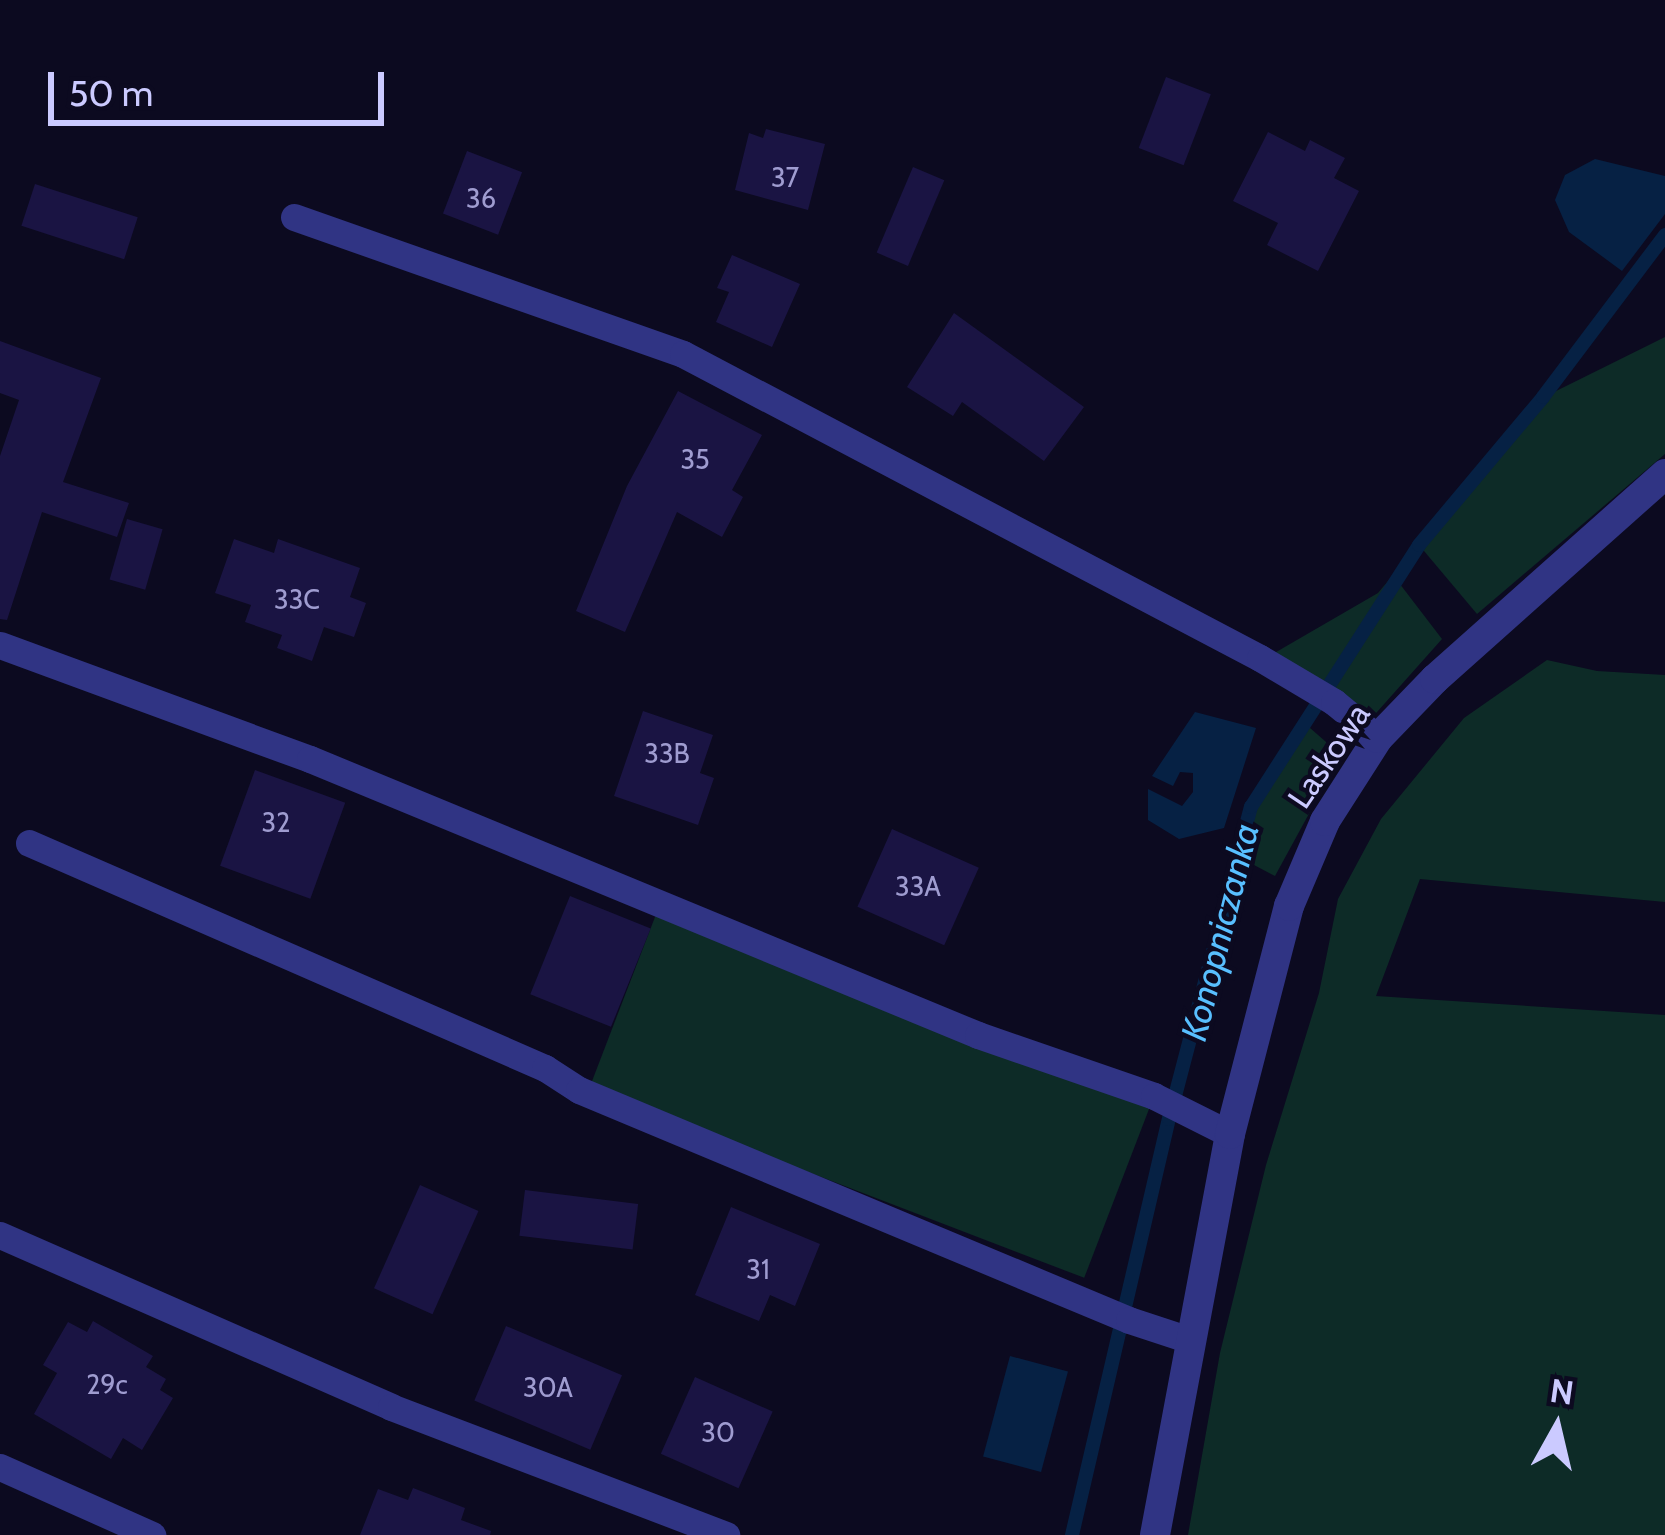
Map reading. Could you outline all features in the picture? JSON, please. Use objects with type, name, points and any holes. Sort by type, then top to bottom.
[{"type":"street","name":"Laskowa","points":[[1155,1535],[1230,1134],[1288,906],[1324,821],[1378,738],[1486,631],[1665,474]]},
{"type":"lane","points":[[294,217],[682,354],[1306,683],[1378,738]]},
{"type":"lane","points":[[0,645],[310,759],[978,1035],[1154,1096],[1230,1134]]},
{"type":"lane","points":[[29,843],[545,1068],[579,1090],[1129,1320],[1190,1340]]},
{"type":"lane","points":[[0,1235],[391,1407],[726,1535]]},
{"type":"lane","points":[[0,1467],[152,1535]]},
{"type":"green space","points":[[1665,337],[1665,454],[1477,614],[1419,545],[1544,397]]},
{"type":"green space","points":[[1393,575],[1442,639],[1361,730],[1271,655],[1378,593]]},
{"type":"green space","points":[[1547,660],[1597,671],[1665,675],[1665,902],[1420,879],[1376,996],[1665,1015],[1665,1535],[1188,1535],[1220,1353],[1266,1165],[1319,993],[1338,899],[1381,819],[1464,718]]},
{"type":"green space","points":[[1302,721],[1341,755],[1275,876],[1235,855],[1251,807]]},
{"type":"green space","points":[[660,904],[1155,1094],[1084,1278],[589,1088]]},
{"type":"water","points":[[1595,159],[1665,176],[1665,214],[1622,271],[1569,232],[1555,200],[1565,175]]},
{"type":"water","points":[[1195,712],[1256,728],[1224,828],[1179,839],[1148,820],[1148,789],[1182,806],[1193,792],[1193,773],[1180,772],[1173,786],[1152,776]]},
{"type":"water","points":[[1010,1356],[1068,1372],[1041,1472],[983,1456]]},
{"type":"building","points":[[1166,77],[1211,94],[1184,165],[1139,148]]},
{"type":"building","points":[[766,129],[825,144],[808,210],[735,190],[749,133],[763,138]]},
{"type":"building","points":[[1268,132],[1305,151],[1310,140],[1345,158],[1334,178],[1359,191],[1318,271],[1267,245],[1278,223],[1233,201]]},
{"type":"building","points":[[467,151],[522,172],[498,235],[443,214]]},
{"type":"building","points":[[913,167],[944,180],[908,266],[877,253]]},
{"type":"building","points":[[35,184],[138,217],[124,259],[21,226]]},
{"type":"building","points":[[732,255],[800,284],[772,347],[716,322],[729,292],[717,288]]},
{"type":"building","points":[[954,313],[1084,407],[1044,461],[962,402],[953,416],[907,387]]},
{"type":"building","points":[[0,341],[101,378],[63,482],[129,503],[117,537],[42,512],[7,620],[0,619],[0,456],[19,400],[0,393]]},
{"type":"building","points":[[678,391],[762,435],[732,490],[743,497],[722,537],[677,512],[625,632],[576,611],[627,486]]},
{"type":"building","points":[[127,519],[163,529],[145,590],[110,580]]},
{"type":"building","points":[[234,539],[274,553],[278,539],[360,568],[350,597],[366,603],[354,637],[324,627],[312,661],[277,648],[282,635],[245,622],[251,605],[215,593]]},
{"type":"building","points":[[643,711],[713,735],[700,773],[714,778],[698,825],[614,796]]},
{"type":"building","points":[[255,770],[345,803],[310,899],[220,866]]},
{"type":"building","points":[[892,829],[979,868],[944,945],[857,907]]},
{"type":"building","points":[[570,896],[651,929],[611,1027],[530,994]]},
{"type":"building","points":[[420,1185],[478,1211],[433,1314],[374,1288]]},
{"type":"building","points":[[525,1190],[638,1204],[633,1250],[519,1236]]},
{"type":"building","points":[[731,1207],[820,1244],[795,1306],[770,1295],[759,1321],[695,1295]]},
{"type":"building","points":[[93,1321],[153,1356],[146,1367],[166,1379],[160,1390],[173,1398],[142,1450],[123,1438],[111,1459],[34,1414],[57,1373],[43,1365],[68,1322],[87,1332]]},
{"type":"building","points":[[506,1326],[622,1375],[590,1450],[474,1401]]},
{"type":"building","points":[[695,1377],[773,1412],[738,1488],[661,1454]]},
{"type":"building","points":[[413,1488],[465,1508],[461,1520],[491,1531],[490,1535],[360,1535],[378,1489],[408,1500]]},
{"type":"waterway","name":"Konopniczanka","points":[[1072,1535],[1169,1119],[1251,807],[1419,545],[1543,397],[1665,235]]}]
